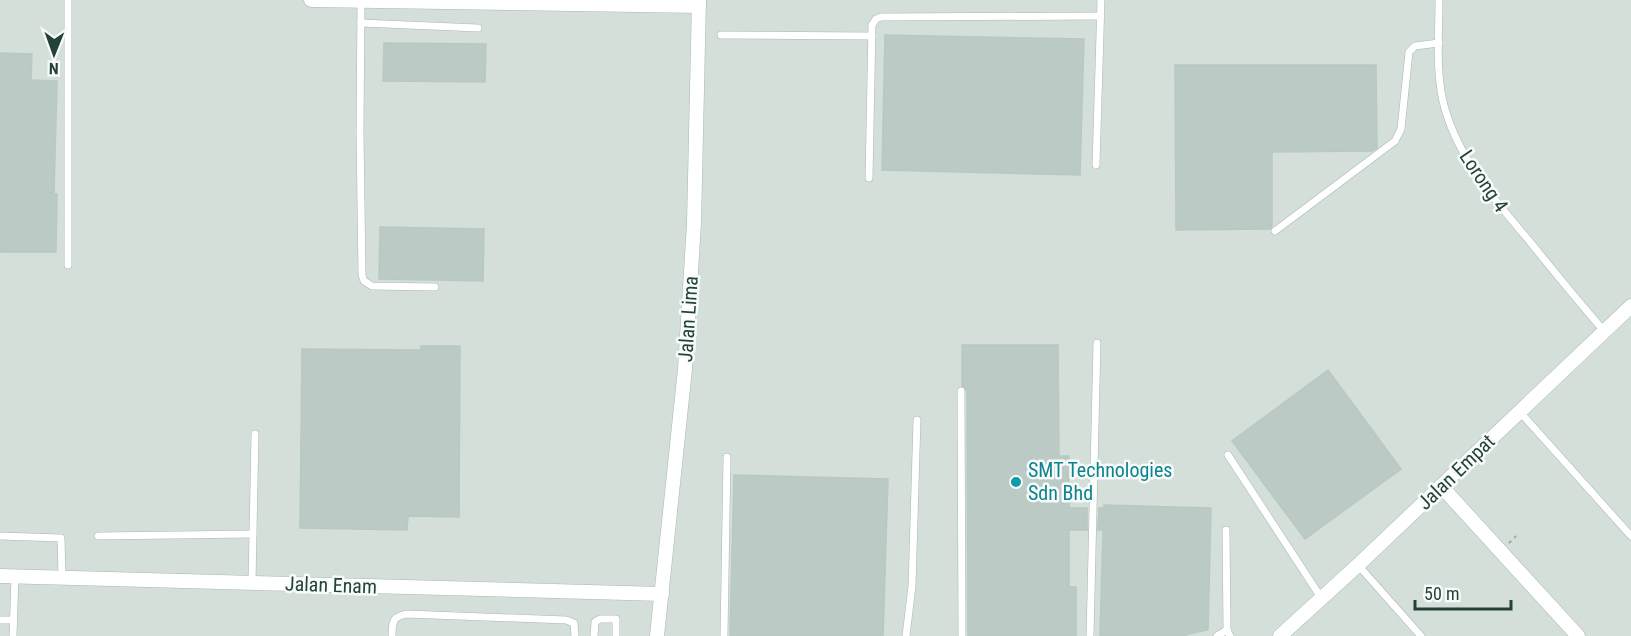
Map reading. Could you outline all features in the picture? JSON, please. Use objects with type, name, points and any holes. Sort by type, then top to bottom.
[{"type":"street","points":[[310,0],[699,3]]},
{"type":"street","name":"Jalan Lima","points":[[657,636],[684,381],[694,223],[699,3]]},
{"type":"street","name":"Jalan Empat","points":[[1280,636],[1358,566],[1631,306]]},
{"type":"street","points":[[1441,486],[1578,636]]},
{"type":"street","name":"Jalan Enam","points":[[0,576],[662,594]]},
{"type":"lane","points":[[68,0],[68,265]]},
{"type":"lane","points":[[1096,165],[1101,0]]},
{"type":"lane","name":"Lorong 4","points":[[1439,0],[1439,65],[1444,108],[1455,137],[1475,172],[1502,210],[1604,331]]},
{"type":"lane","points":[[361,1],[362,275],[364,281],[372,286],[435,287]]},
{"type":"lane","points":[[868,178],[872,25],[876,19],[881,17],[1100,16]]},
{"type":"lane","points":[[361,23],[478,28]]},
{"type":"lane","points":[[721,35],[872,36]]},
{"type":"lane","points":[[1275,231],[1395,141],[1401,129],[1409,52],[1415,46],[1439,43]]},
{"type":"lane","points":[[1090,636],[1097,343]]},
{"type":"lane","points":[[961,391],[962,636]]},
{"type":"lane","points":[[1519,411],[1631,536]]},
{"type":"lane","points":[[906,636],[912,586],[917,420]]},
{"type":"lane","points":[[252,583],[255,434]]},
{"type":"lane","points":[[1228,455],[1322,598]]},
{"type":"lane","points":[[724,636],[727,457]]},
{"type":"lane","points":[[1217,636],[1228,633],[1226,530]]},
{"type":"lane","points":[[98,536],[253,534]]},
{"type":"lane","points":[[0,536],[61,538],[62,578]]},
{"type":"lane","points":[[1358,566],[1421,636]]},
{"type":"lane","points":[[13,636],[15,577]]},
{"type":"lane","points":[[392,636],[394,618],[407,614],[566,620],[574,623],[575,636]]},
{"type":"lane","points":[[594,636],[595,622],[600,619],[616,619],[616,636]]},
{"type":"lane","points":[[0,620],[13,620]]},
{"type":"shaded area","points":[[0,0],[1631,0],[1631,636],[0,636]]},
{"type":"building","points":[[885,35],[1084,39],[1080,175],[882,170]]},
{"type":"building","points":[[384,43],[486,44],[485,82],[383,81]]},
{"type":"building","points":[[0,53],[32,54],[31,80],[57,81],[54,194],[57,194],[56,252],[0,252]]},
{"type":"building","points":[[1175,65],[1376,65],[1377,148],[1372,151],[1272,152],[1272,226],[1270,229],[1176,230]]},
{"type":"building","points":[[380,227],[484,229],[483,281],[379,279]]},
{"type":"building","name":"SMT Technologies Sdn Bhd","points":[[962,345],[1058,345],[1059,456],[1069,456],[1069,508],[1087,508],[1087,530],[1069,530],[1069,587],[1076,587],[1076,636],[968,636],[967,391],[962,386]]},
{"type":"building","points":[[421,346],[460,346],[459,517],[408,516],[407,530],[300,528],[302,349],[421,350]]},
{"type":"building","points":[[1328,370],[1401,469],[1305,539],[1232,441]]},
{"type":"building","points":[[734,475],[888,479],[883,636],[730,636]]},
{"type":"building","points":[[1104,505],[1211,508],[1208,630],[1186,636],[1100,636],[1103,530],[1098,530],[1099,508],[1104,508]]},
{"type":"place","name":"SMT Technologies Sdn Bhd","points":[[1016,482]]}]
